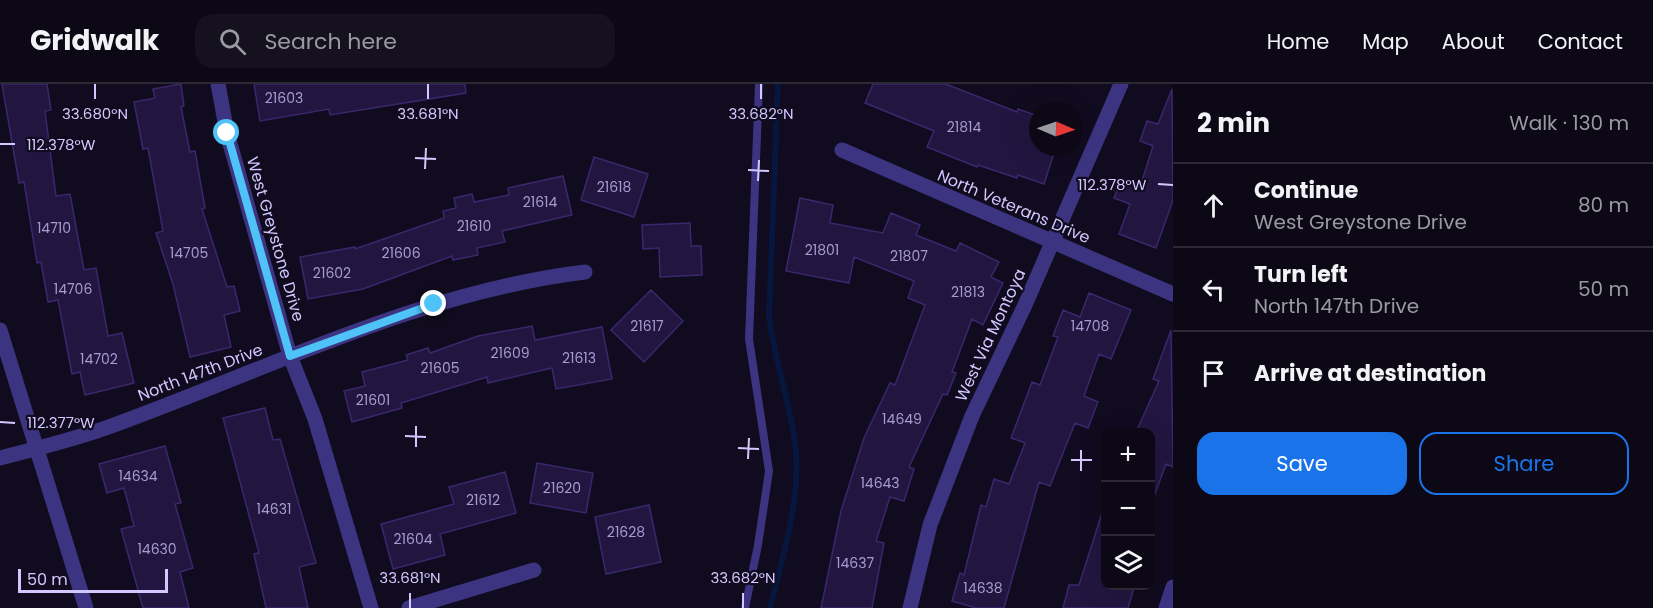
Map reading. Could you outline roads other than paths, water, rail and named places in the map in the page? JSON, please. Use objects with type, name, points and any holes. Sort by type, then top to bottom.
[{"type":"street","name":"West Greystone Drive","points":[[218,84],[227,133],[290,356],[315,419],[371,608]]},
{"type":"street","name":"West Via Montoya","points":[[910,608],[930,525],[972,416],[1025,305],[1120,84]]},
{"type":"street","name":"North Veterans Drive","points":[[842,150],[1173,294]]},
{"type":"street","name":"North 147th Drive","points":[[0,458],[112,426],[290,356],[434,304],[545,277],[585,272]]},
{"type":"street","points":[[0,330],[86,608]]},
{"type":"street","points":[[409,608],[534,570]]},
{"type":"street","points":[[1166,608],[1173,587]]},
{"type":"lane","points":[[745,608],[769,471],[749,339],[759,84]]},
{"type":"waterway","points":[[770,608],[790,526],[796,484],[795,442],[769,316],[778,84]]}]
